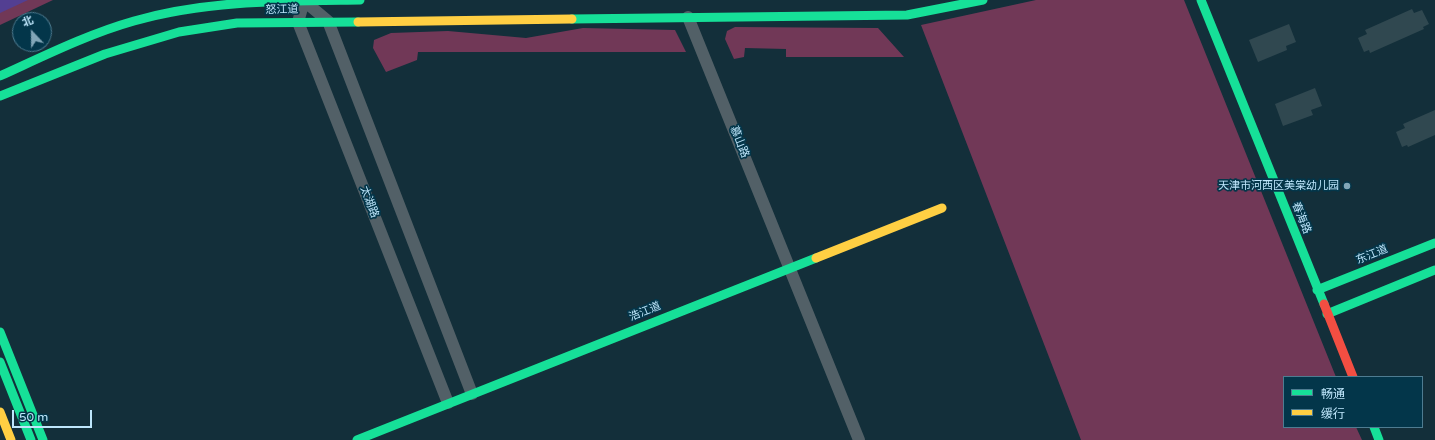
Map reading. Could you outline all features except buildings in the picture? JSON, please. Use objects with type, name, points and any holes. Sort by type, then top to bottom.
[{"type":"main road","name":"怒江道","points":[[0,76],[92,35],[154,16],[214,5],[304,0],[360,0]]},
{"type":"main road","name":"怒江道","points":[[0,96],[47,75],[109,51],[173,33],[237,23],[907,15],[983,0]]},
{"type":"main road","name":"春海路","points":[[1201,0],[1353,376]]},
{"type":"main road","name":"浩江道","points":[[356,440],[942,208]]},
{"type":"main road","name":"东江道","points":[[1317,290],[1435,243]]},
{"type":"main road","points":[[1327,314],[1435,270]]},
{"type":"main road","points":[[0,332],[43,440]]},
{"type":"main road","points":[[0,362],[31,440]]},
{"type":"main road","points":[[0,412],[11,440]]},
{"type":"main road","points":[[1374,428],[1379,440]]},
{"type":"street","points":[[298,22],[304,0],[328,21],[472,394]]},
{"type":"street","name":"慕山路","points":[[688,17],[859,440]]},
{"type":"street","name":"太湖路","points":[[298,22],[448,403]]},
{"type":"shaded area","points":[[0,0],[53,0],[28,12],[12,12],[12,19],[0,25]]},
{"type":"shaded area","points":[[0,0],[28,0],[0,13]]},
{"type":"shaded area","points":[[1036,0],[1184,0],[1336,376],[1283,376],[1283,428],[1356,428],[1362,440],[1081,440],[921,25]]},
{"type":"shaded area","points":[[735,27],[878,28],[904,57],[786,57],[786,49],[745,48],[744,57],[734,59],[725,39],[727,31]]},
{"type":"shaded area","points":[[583,28],[675,30],[686,52],[418,52],[417,60],[386,72],[373,48],[374,40],[391,33],[448,31],[526,38]]},
{"type":"traffic: fast","points":[[0,76],[100,32],[162,14],[218,5],[246,3],[360,0]]},
{"type":"traffic: fast","points":[[572,19],[907,15],[983,0]]},
{"type":"traffic: fast","points":[[1201,0],[1324,304]]},
{"type":"traffic: fast","points":[[0,96],[105,54],[179,32],[237,23],[358,22]]},
{"type":"traffic: fast","points":[[1317,290],[1435,243]]},
{"type":"traffic: fast","points":[[357,440],[816,258]]},
{"type":"traffic: fast","points":[[1327,314],[1435,270]]},
{"type":"traffic: fast","points":[[0,332],[43,440]]},
{"type":"traffic: fast","points":[[0,362],[31,440]]},
{"type":"traffic: fast","points":[[1374,428],[1379,440]]},
{"type":"traffic: slow","points":[[358,22],[572,19]]},
{"type":"traffic: slow","points":[[816,258],[942,208]]},
{"type":"traffic: slow","points":[[0,412],[11,440]]},
{"type":"traffic: jam","points":[[1324,304],[1353,376]]},
{"type":"place","name":"天津市河西区美棠幼儿园","points":[[1347,186]]}]
